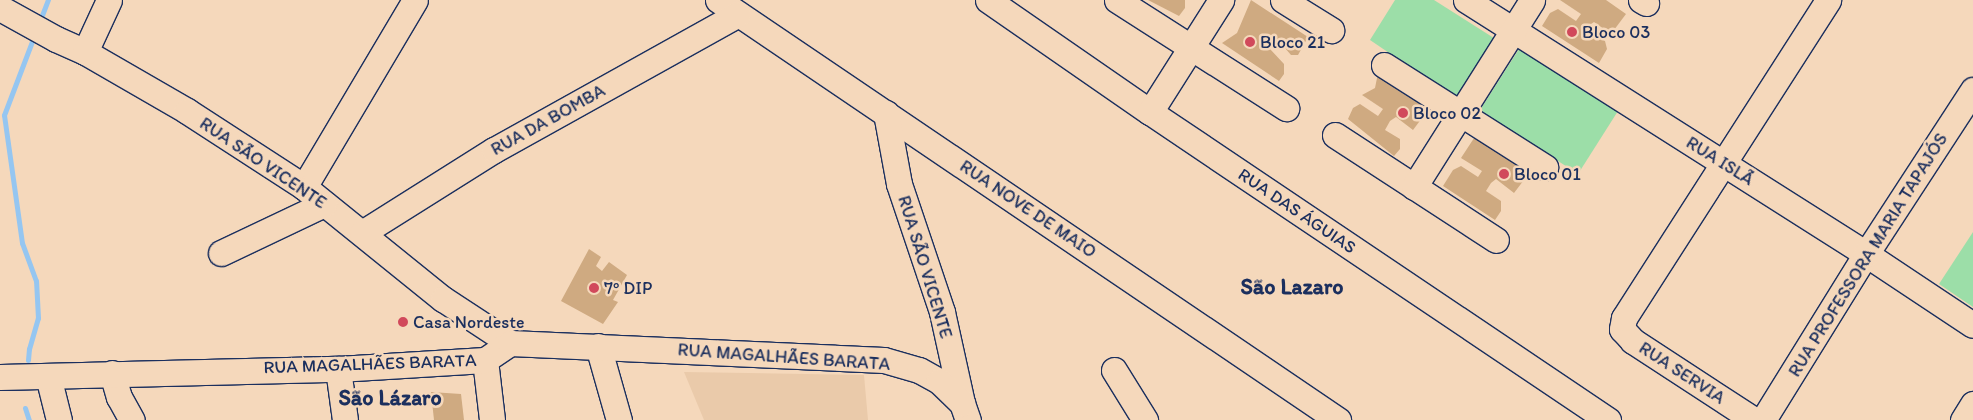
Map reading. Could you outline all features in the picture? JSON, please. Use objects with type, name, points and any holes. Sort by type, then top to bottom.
[{"type":"street","points":[[85,52],[109,0]]},
{"type":"street","points":[[304,188],[416,0]]},
{"type":"street","name":"RUA NOVE DE MAIO","points":[[718,0],[1338,420]]},
{"type":"street","name":"RUA DAS ÁGUIAS","points":[[988,0],[1150,112],[1608,420]]},
{"type":"street","points":[[1117,0],[1286,108]]},
{"type":"street","points":[[1150,112],[1221,0]]},
{"type":"street","points":[[1283,0],[1331,30]]},
{"type":"street","name":"RUA ISLÃ","points":[[1466,0],[1973,324]]},
{"type":"street","points":[[1414,187],[1532,0]]},
{"type":"street","points":[[1724,164],[1828,0]]},
{"type":"street","name":"RUA SÃO VICENTE","points":[[1,11],[85,52],[187,111],[304,188],[443,299],[510,343]]},
{"type":"street","name":"RUA DA BOMBA","points":[[362,233],[494,150],[738,14]]},
{"type":"street","points":[[1384,65],[1545,167]]},
{"type":"street","name":"RUA PROFESSORA MARIA TAPAJÓS","points":[[1763,420],[1866,254],[1973,90]]},
{"type":"street","name":"RUA SÃO VICENTE","points":[[886,113],[899,184],[942,312],[965,412]]},
{"type":"street","points":[[1335,135],[1496,240]]},
{"type":"street","name":"RUA SERVIA","points":[[1724,164],[1624,318],[1622,329],[1633,341],[1754,420]]},
{"type":"street","points":[[221,253],[324,204]]},
{"type":"street","name":"RUA MAGALHÃES BARATA","points":[[0,377],[338,369],[485,360],[510,343],[598,346],[884,360],[919,370],[939,381],[965,412]]},
{"type":"street","points":[[598,346],[619,420]]},
{"type":"street","points":[[485,360],[492,420]]},
{"type":"street","points":[[338,369],[345,420]]},
{"type":"street","points":[[1114,370],[1145,420]]},
{"type":"street","points":[[112,373],[119,397],[132,420]]},
{"type":"street","points":[[48,376],[59,420]]},
{"type":"street","points":[[1963,420],[1973,404]]},
{"type":"shaded area","points":[[684,372],[864,375],[868,420],[704,420]]},
{"type":"green space","points":[[1395,0],[1434,0],[1497,40],[1457,99],[1370,40]]},
{"type":"green space","points":[[1519,49],[1618,111],[1578,174],[1480,110]]},
{"type":"green space","points":[[1973,232],[1973,307],[1939,284]]},
{"type":"building","points":[[1148,0],[1185,0],[1185,8],[1179,16]]},
{"type":"building","name":"Bloco 21","points":[[1251,0],[1308,37],[1298,55],[1291,55],[1278,40],[1270,49],[1284,64],[1284,74],[1279,81],[1222,43],[1237,33]]},
{"type":"building","name":"Bloco 03","points":[[1560,0],[1606,0],[1626,14],[1611,34],[1594,22],[1588,26],[1588,31],[1605,41],[1607,49],[1599,63],[1542,26],[1550,13],[1558,9],[1576,21],[1581,14]]},
{"type":"building","name":"Bloco 02","points":[[1378,73],[1428,110],[1413,130],[1396,117],[1390,121],[1385,130],[1400,139],[1400,149],[1394,156],[1348,119],[1353,108],[1360,104],[1378,116],[1383,109],[1362,95],[1375,88]]},
{"type":"building","name":"Bloco 01","points":[[1478,132],[1530,172],[1514,193],[1496,179],[1491,183],[1486,191],[1501,201],[1501,211],[1495,220],[1443,186],[1453,170],[1461,166],[1478,177],[1482,171],[1461,158]]},
{"type":"building","name":"7º DIP","points":[[589,249],[601,257],[596,266],[602,271],[609,262],[627,275],[613,300],[618,302],[603,324],[561,301]]},
{"type":"building","points":[[431,392],[461,394],[464,420],[434,420]]},
{"type":"waterway","points":[[39,23],[48,0]]},
{"type":"waterway","points":[[28,360],[29,349],[38,318],[36,281],[22,243],[4,115],[34,36]]},
{"type":"waterway","points":[[25,408],[29,420]]},
{"type":"place","name":"Bloco 03","points":[[1572,32]]},
{"type":"place","name":"Bloco 21","points":[[1250,42]]},
{"type":"place","name":"Bloco 02","points":[[1403,113]]},
{"type":"place","name":"Bloco 01","points":[[1504,174]]},
{"type":"place","name":"7º DIP","points":[[594,288]]},
{"type":"place","name":"Casa Nordeste","points":[[403,322]]},
{"type":"district","name":"São Lazaro","points":[[1292,287]]},
{"type":"district","name":"São Lázaro","points":[[390,398]]}]
